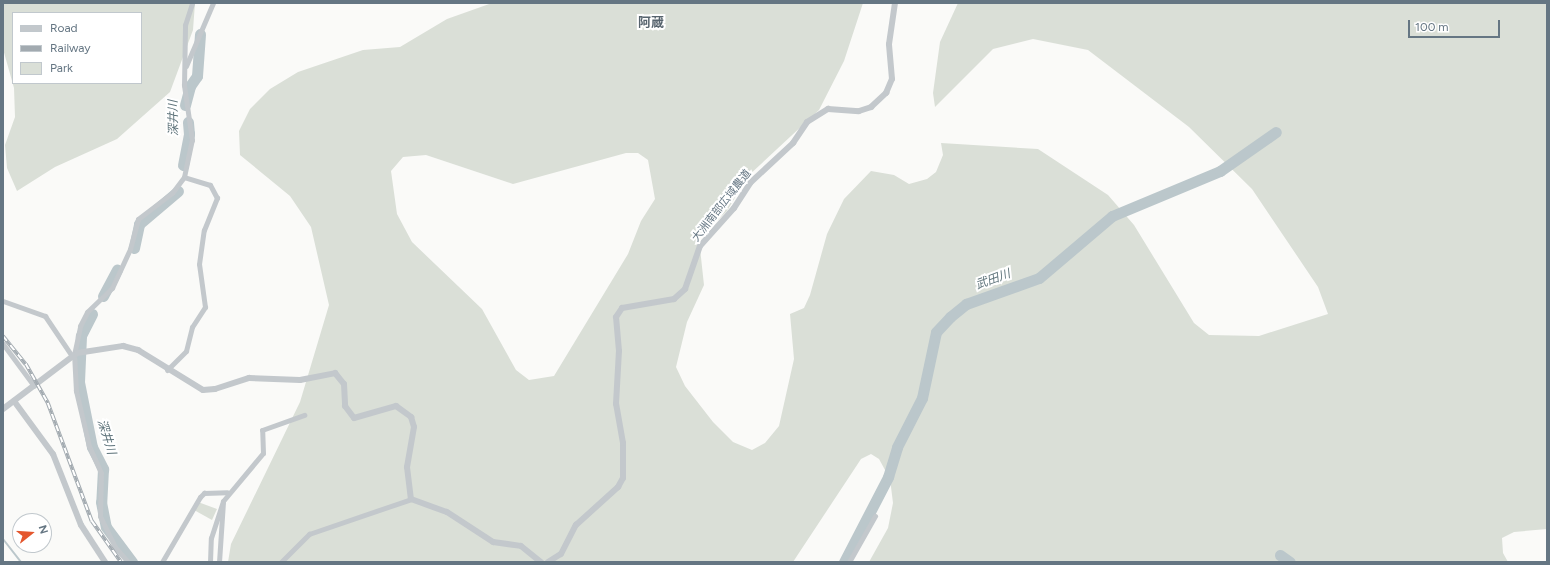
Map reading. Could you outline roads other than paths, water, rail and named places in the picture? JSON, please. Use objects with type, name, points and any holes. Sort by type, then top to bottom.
[{"type":"street","points":[[128,562],[111,540],[100,516],[101,473],[89,446],[76,391],[76,354],[80,326],[87,312],[112,288],[130,249],[138,219],[172,193],[184,176],[192,131],[184,85],[185,25],[192,3]]},
{"type":"street","points":[[185,67],[213,3]]},
{"type":"street","name":"大洲南部広域農道","points":[[548,562],[561,554],[576,525],[618,487],[623,478],[623,443],[616,404],[619,351],[616,317],[622,308],[674,299],[685,289],[700,246],[734,208],[750,183],[793,143],[813,117],[828,109],[859,111],[871,107],[886,93],[892,79],[889,44],[895,3]]},
{"type":"street","points":[[167,370],[186,351],[192,327],[205,307],[199,264],[204,230],[216,198],[210,185],[184,176]]},
{"type":"street","points":[[3,301],[46,316],[76,354]]},
{"type":"street","points":[[3,344],[34,386]]},
{"type":"street","points":[[3,409],[76,354],[131,347],[167,370],[203,390],[249,378],[300,380],[335,373],[344,384],[345,406],[354,418],[359,419],[387,407],[405,409],[414,427],[407,467],[411,499]]},
{"type":"street","points":[[14,401],[53,454],[81,525],[105,562]]},
{"type":"street","points":[[210,562],[211,538],[223,501],[227,492],[263,453],[262,430],[304,415]]},
{"type":"street","points":[[162,562],[200,497],[204,493],[227,492]]},
{"type":"street","points":[[281,562],[309,534],[411,499],[447,512],[493,542],[521,546],[541,562]]},
{"type":"street","points":[[220,562],[223,501]]},
{"type":"street","points":[[849,562],[875,516]]},
{"type":"waterway","name":"深井川","points":[[185,105],[190,86],[197,76],[200,34]]},
{"type":"waterway","name":"深井川","points":[[183,165],[189,134],[188,122]]},
{"type":"waterway","name":"武田川","points":[[844,562],[888,477],[897,447],[922,398],[936,332],[950,317],[966,304],[1039,278],[1112,216],[1220,171],[1276,132]]},
{"type":"waterway","name":"深井川","points":[[134,248],[139,224],[178,191]]},
{"type":"waterway","name":"深井川","points":[[103,296],[117,270]]},
{"type":"waterway","name":"深井川","points":[[92,314],[81,336],[79,382],[92,447],[103,469],[101,502],[106,527],[132,562]]},
{"type":"waterway","points":[[3,539],[21,562]]},
{"type":"waterway","points":[[1280,555],[1290,562]]},
{"type":"railway","points":[[3,336],[26,364],[48,403],[92,521],[121,562]]},
{"type":"district","name":"阿蔵","points":[[651,23]]}]
